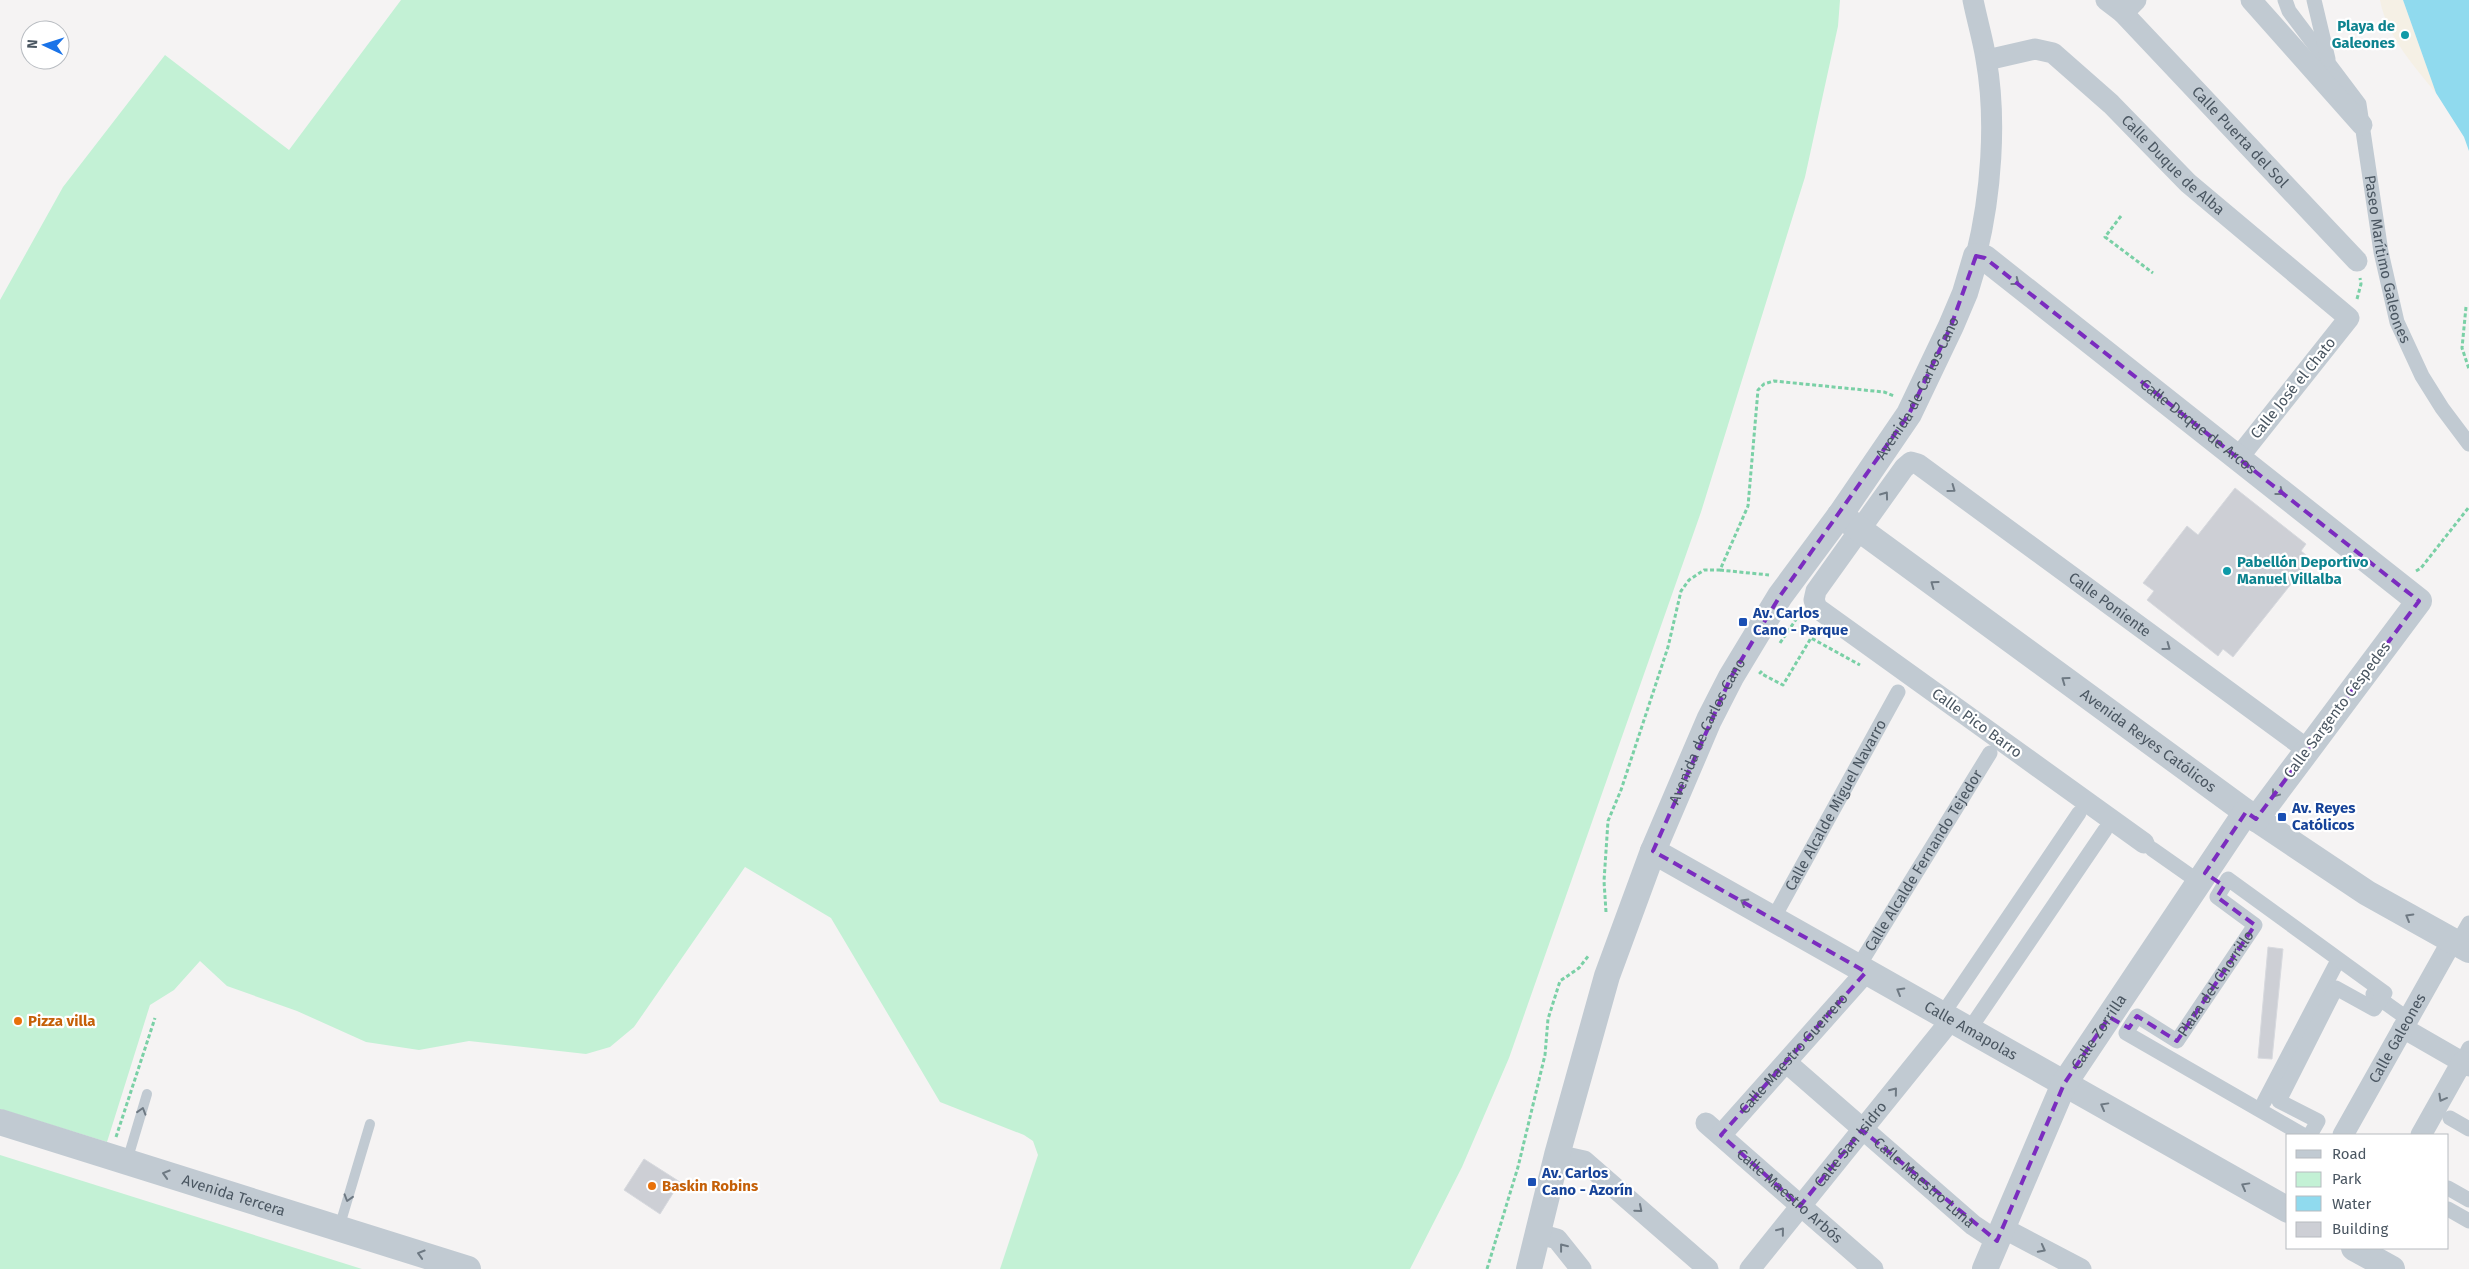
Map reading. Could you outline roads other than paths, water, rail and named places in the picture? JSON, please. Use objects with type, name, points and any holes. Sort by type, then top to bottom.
[{"type":"street","name":"Avenida de Carlos Cano","points":[[1814,600],[1816,591],[1850,522],[1912,408],[1955,318],[1983,230],[1988,190],[1991,135],[1986,60],[1973,0]]},
{"type":"street","name":"Calle Puerta del Sol","points":[[2106,0],[2130,6],[2357,261]]},
{"type":"street","points":[[2251,0],[2362,125]]},
{"type":"street","name":"Paseo Marítimo Galeones","points":[[2285,0],[2289,11],[2359,104],[2381,252],[2397,322],[2422,376],[2442,408],[2469,444]]},
{"type":"street","name":"Paseo Marítimo Galeones","points":[[2314,0],[2330,66]]},
{"type":"street","name":"Calle Duque de Alba","points":[[1986,60],[2035,49],[2053,53],[2111,104],[2188,183],[2349,318]]},
{"type":"street","name":"Calle Duque de Arcos","points":[[1976,256],[1985,258],[2419,601]]},
{"type":"street","name":"Calle José el Chato","points":[[2238,458],[2349,318]]},
{"type":"street","name":"Avenida de Carlos Cano","points":[[1529,1269],[1557,1155],[1607,976],[1653,851],[1709,720],[1731,677],[1780,596],[1850,522],[1911,462]]},
{"type":"street","name":"Calle Poniente","points":[[1911,462],[1918,464],[2308,750]]},
{"type":"street","name":"Avenida Reyes Católicos","points":[[1850,522],[2251,816],[2367,893],[2462,940]]},
{"type":"street","name":"Calle Pico Barro","points":[[1814,600],[1817,608],[2148,846],[2209,880]]},
{"type":"street","name":"Calle Sargento Céspedes","points":[[2251,816],[2308,750],[2419,601]]},
{"type":"street","name":"Calle Alcalde Miguel Navarro","points":[[1773,919],[1898,692]]},
{"type":"street","name":"Calle Alcalde Fernando Tejedor","points":[[1862,970],[1990,754]]},
{"type":"street","points":[[1954,1022],[2079,813]]},
{"type":"street","name":"Calle Zorrilla","points":[[1985,1269],[2064,1084],[2119,1022],[2251,816]]},
{"type":"street","points":[[1954,1022],[2105,830]]},
{"type":"street","name":"Calle Amapolas","points":[[1653,851],[2286,1209]]},
{"type":"street","name":"Plaza del Chorrillo","points":[[2209,880],[2228,879],[2385,993],[2381,999]]},
{"type":"street","name":"Plaza del Chorrillo","points":[[2209,880],[2268,918],[2381,999],[2406,1024]]},
{"type":"street","name":"Plaza del Chorrillo","points":[[2119,1022],[2138,1016],[2177,1041],[2255,925],[2217,897],[2209,880]]},
{"type":"street","name":"Plaza del Chorrillo","points":[[2175,1053],[2268,918]]},
{"type":"street","name":"Calle Galeones","points":[[2343,1134],[2406,1024],[2462,940]]},
{"type":"street","points":[[2264,1102],[2335,966]]},
{"type":"street","name":"Calle Maestro Guerrero","points":[[1713,1129],[1787,1063],[1862,970]]},
{"type":"street","points":[[2119,1022],[2126,1033],[2312,1134],[2318,1121],[2279,1101],[2336,988],[2374,1009],[2381,999]]},
{"type":"street","name":"Calle San Isidro","points":[[1750,1269],[1862,1130],[1954,1022]]},
{"type":"street","name":"Plaza del Chorrillo","points":[[2119,1022],[2264,1102],[2312,1134]]},
{"type":"street","points":[[2406,1024],[2467,1058],[2423,1134]]},
{"type":"street","name":"Calle Maestro Luna","points":[[1787,1063],[1973,1225],[2000,1234],[2081,1269]]},
{"type":"street","points":[[2450,1118],[2469,1129]]},
{"type":"street","name":"Avenida Tercera","points":[[0,1122],[468,1269]]},
{"type":"street","name":"Calle Maestro Arbós","points":[[1713,1129],[1873,1269]]},
{"type":"street","name":"Avenida Tercera","points":[[0,1141],[409,1269]]},
{"type":"street","points":[[1557,1155],[1584,1161],[1708,1269]]},
{"type":"street","points":[[2449,1189],[2469,1200]]},
{"type":"street","points":[[2449,1210],[2469,1221]]},
{"type":"street","points":[[1539,1234],[1558,1239],[1581,1269]]},
{"type":"street","points":[[2358,1249],[2392,1269]]},
{"type":"lane","points":[[118,1159],[147,1094]]},
{"type":"lane","points":[[339,1228],[370,1124]]},
{"type":"water","points":[[2403,0],[2469,0],[2469,151],[2464,137],[2436,93]]},
{"type":"place","name":"Playa de Galeones","points":[[2405,35]]},
{"type":"place","name":"Pabellón Deportivo Manuel Villalba","points":[[2227,571]]},
{"type":"place","name":"Av. Carlos Cano - Parque","points":[[1743,622]]},
{"type":"place","name":"Av. Reyes Católicos","points":[[2282,817]]},
{"type":"place","name":"Pizza villa","points":[[18,1021]]},
{"type":"place","name":"Av. Carlos Cano - Azorín","points":[[1532,1182]]},
{"type":"place","name":"Baskin Robins","points":[[652,1186]]}]
